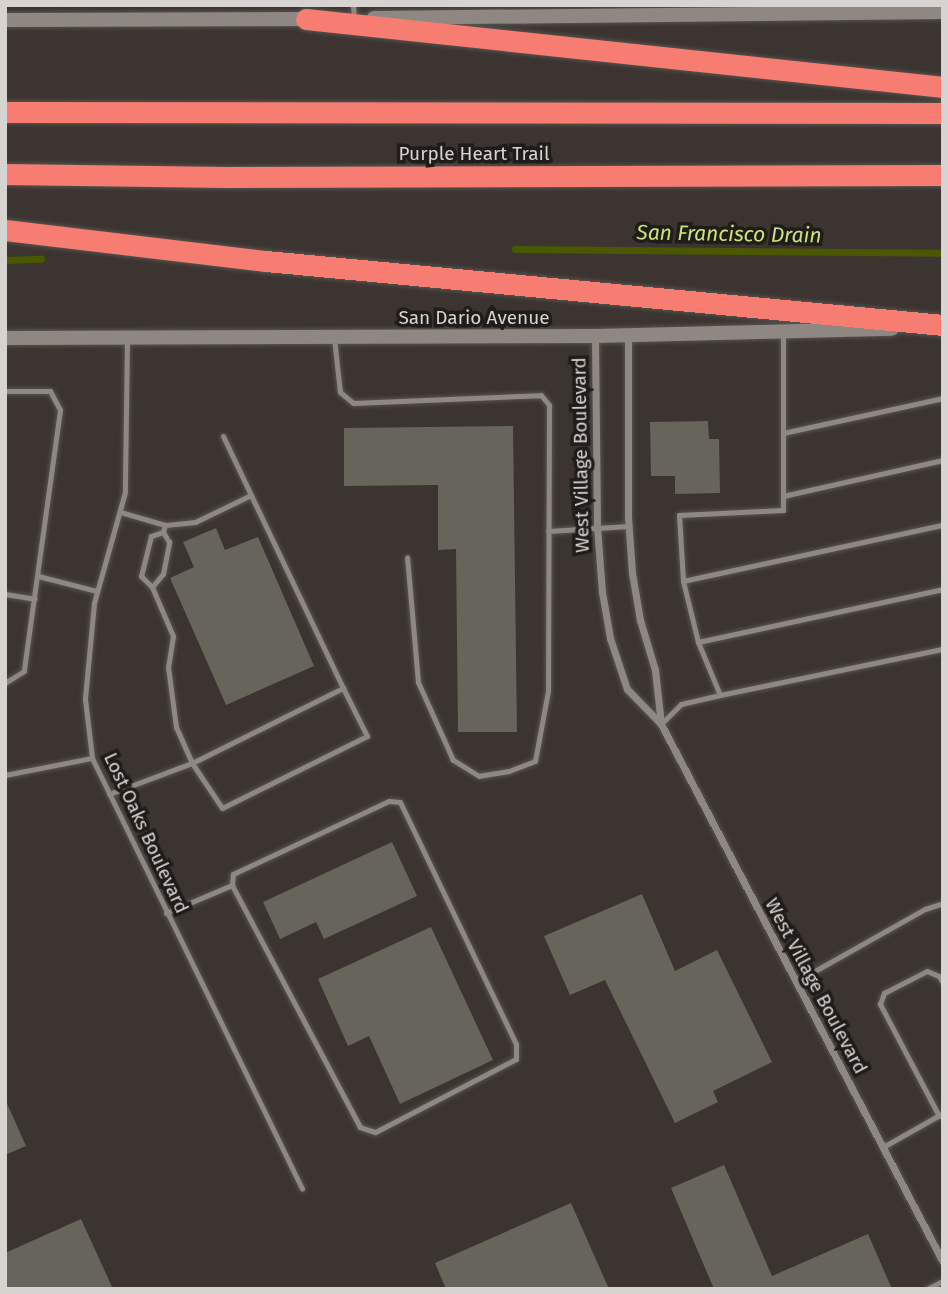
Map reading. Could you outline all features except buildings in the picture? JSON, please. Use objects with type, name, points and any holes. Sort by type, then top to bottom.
[{"type":"highway","points":[[306,19],[943,87]]},
{"type":"highway","points":[[5,112],[943,113]]},
{"type":"highway","name":"Purple Heart Trail","points":[[5,174],[225,177],[943,175]]},
{"type":"highway","points":[[5,230],[265,261],[943,326]]},
{"type":"main road","points":[[5,20],[306,19],[353,12],[767,8],[943,12]]},
{"type":"main road","name":"San Dario Avenue","points":[[5,338],[127,340],[595,337],[943,326]]},
{"type":"street","name":"West Village Boulevard","points":[[628,336],[629,526],[632,573],[640,620],[655,670],[661,724]]},
{"type":"street","name":"West Village Boulevard","points":[[595,337],[597,527],[602,592],[610,638],[627,689],[661,724],[943,1262]]},
{"type":"lane","points":[[720,695],[698,642],[683,581],[679,515],[783,510],[783,332]]},
{"type":"lane","points":[[334,338],[340,392],[353,403],[541,396],[549,405],[548,691],[535,761],[509,771],[479,776],[453,760],[418,682],[407,557]]},
{"type":"lane","name":"Lost Oaks Boulevard","points":[[127,340],[125,492],[97,591],[85,699],[92,758],[302,1189]]},
{"type":"lane","points":[[5,391],[50,390],[60,410],[24,671],[5,683]]},
{"type":"lane","points":[[783,433],[943,398]]},
{"type":"lane","points":[[163,532],[151,536],[141,576],[152,587],[173,636],[168,667],[176,727],[192,763],[222,808],[367,736],[223,436]]},
{"type":"lane","points":[[783,496],[943,460]]},
{"type":"lane","points":[[120,512],[165,525],[195,522],[251,495]]},
{"type":"lane","points":[[152,587],[163,574],[169,542],[163,532],[165,525]]},
{"type":"lane","points":[[683,581],[943,525]]},
{"type":"lane","points":[[548,531],[629,526]]},
{"type":"lane","points":[[38,576],[97,591]]},
{"type":"lane","points":[[698,642],[943,589]]},
{"type":"lane","points":[[5,594],[35,599]]},
{"type":"lane","points":[[661,724],[681,704],[943,649]]},
{"type":"lane","points":[[109,794],[192,763],[343,688]]},
{"type":"lane","points":[[5,775],[92,758]]},
{"type":"lane","points":[[389,801],[400,802],[516,1044],[516,1059],[375,1132],[360,1128],[232,886],[233,874],[389,801]]},
{"type":"lane","points":[[166,913],[232,886]]},
{"type":"lane","points":[[797,981],[925,909],[943,903]]},
{"type":"lane","points":[[883,1147],[941,1114],[880,1004],[884,993],[927,971],[939,976],[943,983]]},
{"type":"lane","points":[[927,1289],[943,1281]]},
{"type":"waterway","name":"San Francisco Drain","points":[[515,249],[943,253]]},
{"type":"waterway","name":"San Francisco Drain","points":[[5,260],[41,259]]}]
